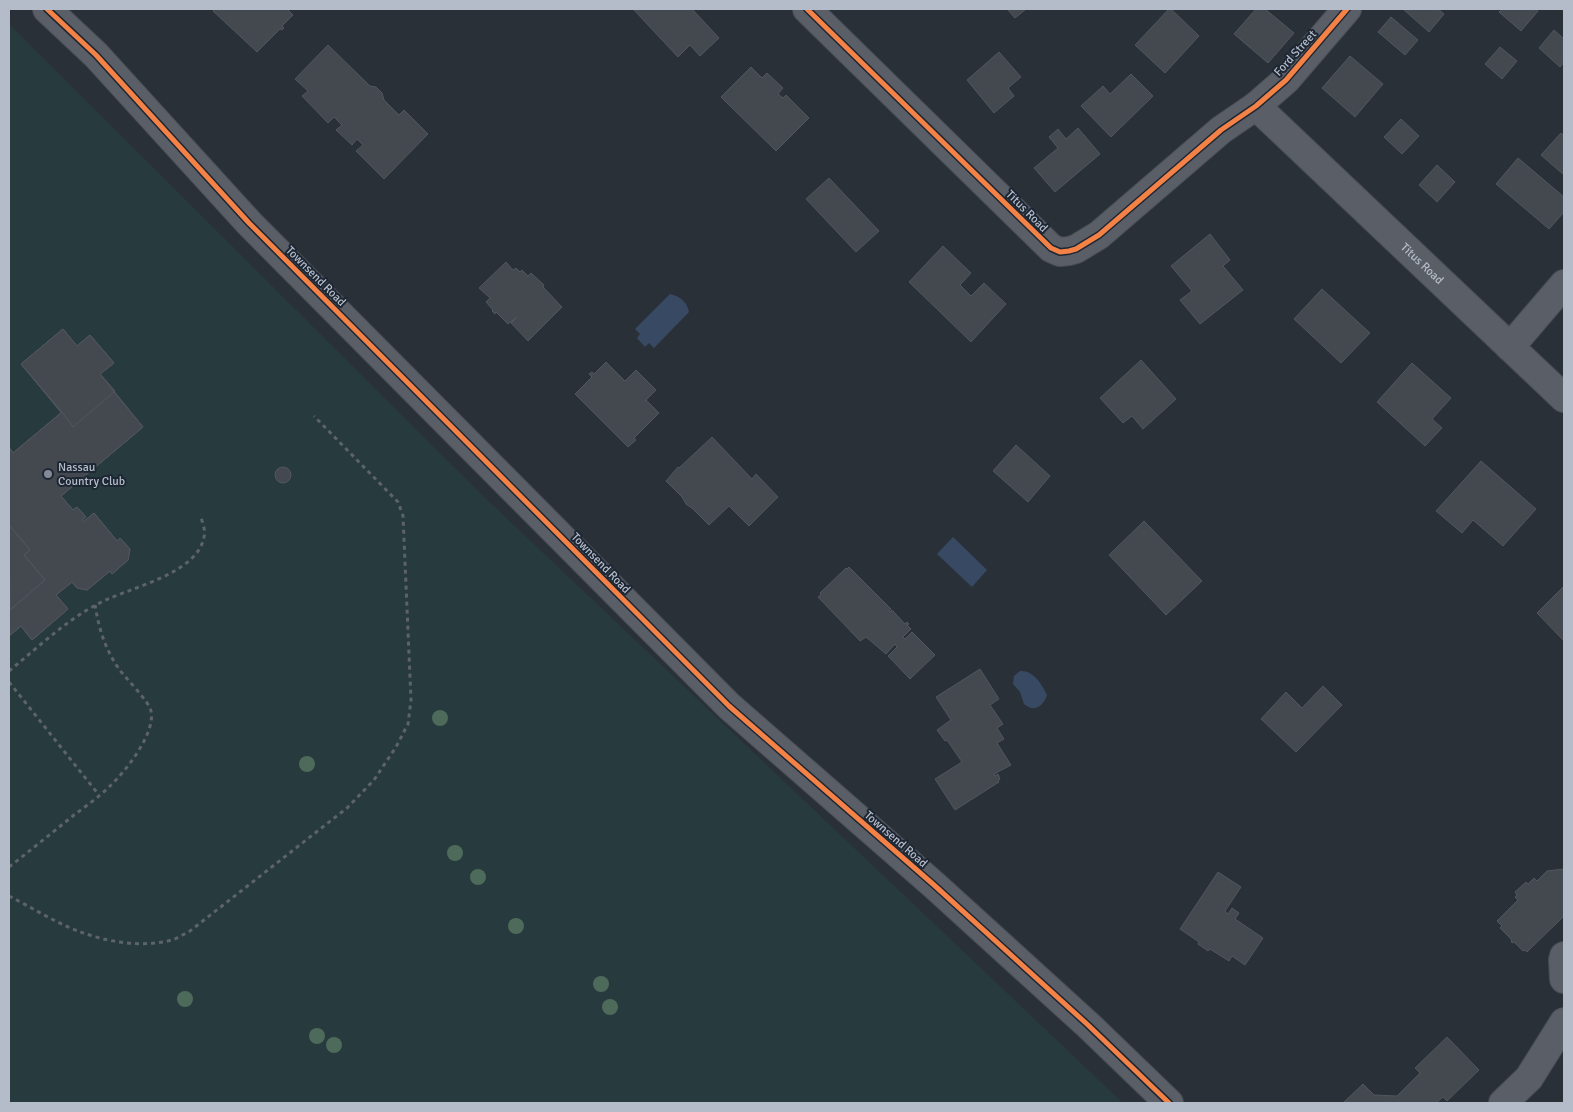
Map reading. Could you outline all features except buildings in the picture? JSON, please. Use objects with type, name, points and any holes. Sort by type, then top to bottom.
[{"type":"street","name":"Townsend Road","points":[[47,9],[96,55],[249,223],[729,706],[934,885],[1088,1025],[1168,1103]]},
{"type":"street","name":"Titus Road","points":[[807,9],[1051,248],[1060,252],[1076,249],[1099,235],[1221,130],[1256,106],[1564,398]]},
{"type":"street","name":"Ford Street","points":[[1256,106],[1286,80],[1347,9]]},
{"type":"street","points":[[1510,347],[1564,284]]},
{"type":"street","points":[[1564,956],[1564,979]]},
{"type":"street","points":[[1504,1103],[1529,1078],[1564,1022]]},
{"type":"path","points":[[9,896],[77,931],[110,940],[155,943],[174,939],[190,931],[347,808],[374,780],[396,747],[408,724],[411,700],[403,516],[398,502],[314,416]]},
{"type":"path","points":[[9,671],[95,605],[180,569],[202,546],[205,535],[200,514]]},
{"type":"path","points":[[9,867],[110,786],[138,752],[146,738],[150,725],[151,711],[109,652],[98,626],[95,605]]},
{"type":"path","points":[[9,682],[99,795]]},
{"type":"green space","name":"Nassau Country Club","points":[[9,24],[478,491],[1123,1103],[9,1103]]},
{"type":"water","points":[[670,294],[682,300],[687,305],[689,312],[654,348],[649,343],[645,347],[637,338],[640,334],[635,329]]},
{"type":"water","points":[[953,537],[987,570],[972,587],[937,554]]},
{"type":"water","points":[[1020,671],[1033,675],[1040,682],[1047,695],[1038,707],[1032,708],[1024,704],[1020,692],[1013,684],[1014,676]]},
{"type":"cycle path","points":[[47,9],[96,55],[249,223],[729,706],[934,885],[1088,1025],[1169,1103]]},
{"type":"cycle path","points":[[807,9],[1051,248],[1060,252],[1076,249],[1099,235],[1221,130],[1256,106],[1286,80],[1347,9]]},
{"type":"place","name":"Nassau Country Club","points":[[48,474]]}]
